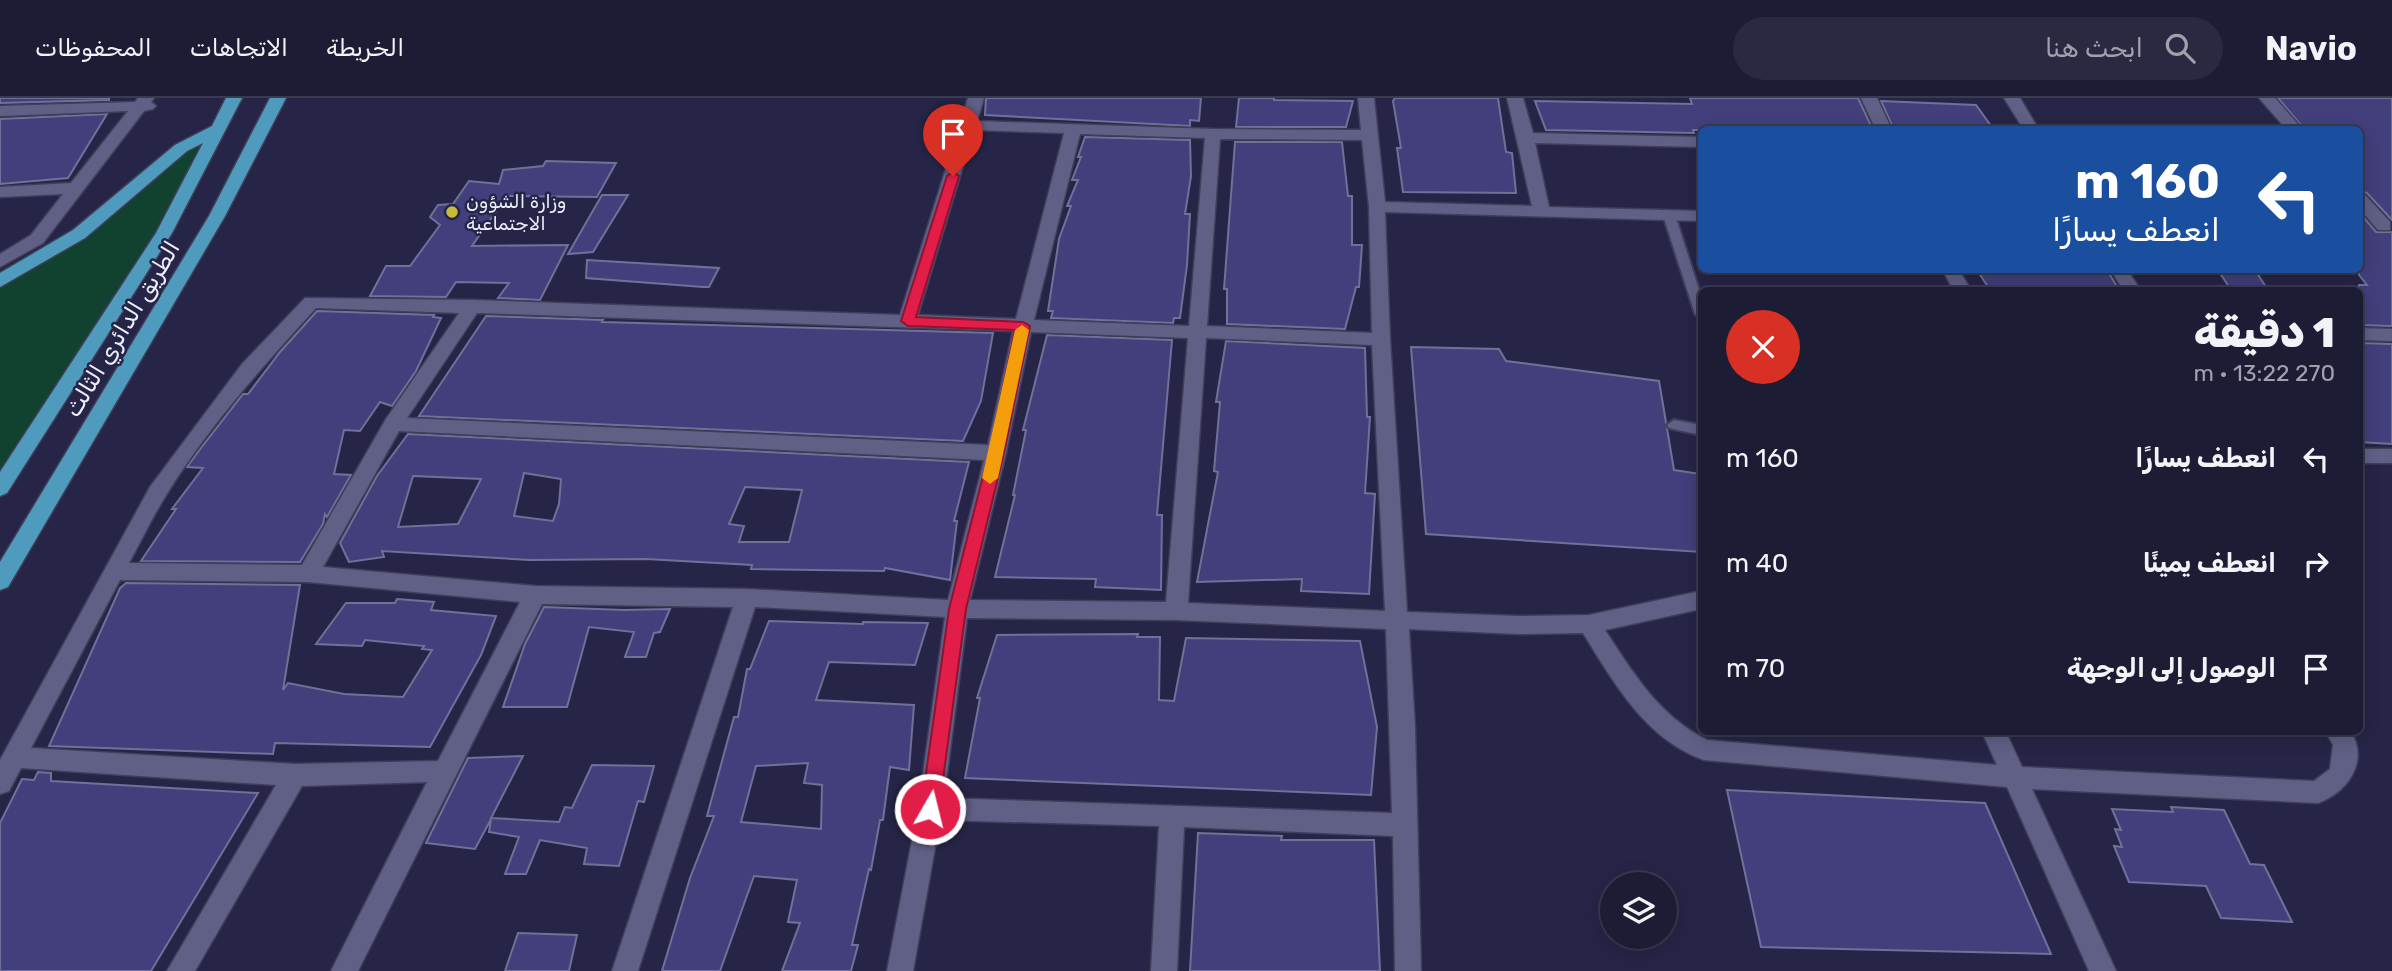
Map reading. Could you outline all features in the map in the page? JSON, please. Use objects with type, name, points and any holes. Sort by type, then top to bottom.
[{"type":"highway","name":"الطريق الدائري الثالث","points":[[0,488],[164,233],[234,98]]},
{"type":"highway","name":"الطريق الدائري الثالث","points":[[0,581],[217,216],[278,98]]},
{"type":"highway","points":[[0,281],[79,234],[181,148],[219,128]]},
{"type":"street","points":[[908,321],[976,98]]},
{"type":"street","points":[[1366,98],[1377,207],[1381,339],[1403,728],[1408,971]]},
{"type":"street","points":[[1515,98],[1542,212]]},
{"type":"street","points":[[1869,98],[1882,126]]},
{"type":"street","points":[[2012,98],[2030,126]]},
{"type":"street","points":[[2267,98],[2292,126]]},
{"type":"street","points":[[0,111],[147,103]]},
{"type":"street","points":[[0,262],[37,239],[147,103]]},
{"type":"street","points":[[969,125],[1213,134],[1368,135]]},
{"type":"street","points":[[900,971],[930,809],[957,609],[996,453],[1023,326],[1073,129]]},
{"type":"street","points":[[1176,611],[1213,134]]},
{"type":"street","points":[[1526,138],[1698,142]]},
{"type":"street","points":[[0,192],[79,188]]},
{"type":"street","points":[[2363,202],[2388,226]]},
{"type":"street","points":[[1377,207],[1698,216]]},
{"type":"street","points":[[2363,226],[2388,226]]},
{"type":"street","points":[[0,783],[157,492],[249,369],[308,303],[316,300],[1381,339]]},
{"type":"street","points":[[308,574],[393,424],[472,306]]},
{"type":"street","points":[[2363,335],[2389,339]]},
{"type":"street","points":[[393,424],[996,453]]},
{"type":"street","points":[[2363,456],[2392,456]]},
{"type":"street","points":[[114,571],[308,574],[535,595],[747,598],[957,609],[1176,611],[1518,625],[1589,624],[1698,601]]},
{"type":"street","points":[[344,971],[535,595]]},
{"type":"street","points":[[625,971],[747,598]]},
{"type":"street","points":[[1589,624],[1636,695],[1664,728],[1681,741],[1704,750],[2015,777],[2318,792],[2342,774],[2345,743],[2340,735]]},
{"type":"street","points":[[1995,735],[2103,971]]},
{"type":"street","points":[[14,757],[295,775],[447,771]]},
{"type":"street","points":[[180,971],[295,775]]},
{"type":"street","points":[[930,809],[1171,815],[1404,825]]},
{"type":"street","points":[[1164,971],[1171,815]]},
{"type":"lane","points":[[1669,215],[1698,305]]},
{"type":"lane","points":[[1674,425],[1698,429]]},
{"type":"green space","points":[[213,133],[164,219],[0,478],[0,284],[184,149]]},
{"type":"building","points":[[0,98],[109,98],[109,100],[0,103]]},
{"type":"building","points":[[986,98],[1201,98],[1199,121],[1190,120],[1190,126],[985,115]]},
{"type":"building","points":[[1239,98],[1353,101],[1346,127],[1236,127]]},
{"type":"building","points":[[1395,98],[1498,98],[1506,152],[1512,153],[1516,193],[1403,192],[1397,148],[1401,148],[1393,101]]},
{"type":"building","points":[[1690,98],[1858,98],[1871,126],[1698,126],[1698,130],[1693,130],[1694,133],[1546,130],[1535,101],[1692,104]]},
{"type":"building","points":[[2278,98],[2392,98],[2392,220],[2363,192],[2363,126],[2302,126]]},
{"type":"building","points":[[1881,101],[1976,105],[1991,126],[1892,126]]},
{"type":"building","points":[[107,114],[68,178],[0,184],[0,119]]},
{"type":"building","points":[[1085,137],[1190,140],[1191,176],[1185,214],[1190,214],[1187,265],[1180,318],[1174,318],[1173,323],[1051,318],[1053,311],[1048,311],[1059,239],[1071,206],[1067,206],[1078,180],[1072,180]]},
{"type":"building","points":[[1235,142],[1342,142],[1348,196],[1352,196],[1352,245],[1362,245],[1359,287],[1356,287],[1345,329],[1227,324],[1227,289],[1224,289]]},
{"type":"building","points":[[546,161],[616,163],[597,197],[507,196],[472,246],[568,245],[540,300],[498,298],[509,283],[456,282],[446,297],[370,296],[386,266],[410,266],[440,225],[430,217],[438,205],[453,204],[469,181],[499,184],[503,170],[543,166]]},
{"type":"building","points":[[602,195],[628,195],[593,252],[568,254]]},
{"type":"building","points":[[2363,217],[2376,232],[2392,232],[2392,326],[2363,325],[2363,287],[2359,285],[2367,285],[2359,275],[2363,273]]},
{"type":"building","points":[[587,260],[719,268],[709,287],[703,287],[586,278]]},
{"type":"building","points":[[1979,273],[2109,273],[2117,287],[1988,287]]},
{"type":"building","points":[[2220,273],[2257,273],[2266,287],[2229,287]]},
{"type":"building","points":[[317,311],[434,315],[433,317],[441,318],[416,371],[392,406],[380,402],[360,431],[344,430],[334,474],[351,475],[327,517],[325,514],[323,524],[300,562],[141,561],[176,509],[172,509],[203,468],[187,467],[243,394],[248,394],[280,352]]},
{"type":"building","points":[[486,316],[603,320],[602,322],[993,333],[981,401],[963,441],[419,416]]},
{"type":"building","points":[[1047,335],[1172,340],[1157,515],[1162,515],[1161,590],[1095,587],[1096,579],[995,577],[1015,495],[1026,430],[1023,430]]},
{"type":"building","points":[[1226,341],[1365,348],[1367,417],[1370,417],[1365,493],[1375,494],[1369,594],[1301,591],[1302,579],[1197,582],[1218,472],[1214,471],[1220,402],[1216,402]]},
{"type":"building","points":[[2363,343],[2392,344],[2392,444],[2363,442]]},
{"type":"building","points":[[1411,347],[1499,349],[1506,361],[1659,381],[1674,470],[1698,474],[1698,552],[1426,534]]},
{"type":"building","points":[[408,434],[969,462],[954,521],[957,521],[950,580],[885,568],[884,571],[751,569],[752,565],[646,559],[530,560],[382,551],[384,557],[349,562],[340,543],[377,476]],"holes":[[[524,473],[561,479],[559,504],[553,521],[514,516]],[[413,476],[481,479],[458,524],[398,527]],[[745,487],[802,490],[789,542],[739,542],[744,526],[729,524]]]},
{"type":"building","points":[[126,583],[300,585],[283,690],[288,683],[344,694],[403,697],[432,650],[422,649],[424,646],[365,640],[362,646],[316,644],[346,603],[395,603],[397,599],[434,602],[431,610],[496,616],[481,655],[430,747],[275,743],[273,754],[49,746],[120,588]]},
{"type":"building","points":[[544,607],[670,609],[660,632],[654,633],[646,657],[625,657],[634,632],[589,627],[567,707],[503,707],[525,644]]},
{"type":"building","points":[[769,621],[928,623],[915,665],[829,662],[816,700],[914,705],[909,770],[890,767],[883,820],[880,820],[871,870],[869,869],[852,945],[858,945],[851,971],[782,971],[800,923],[788,922],[797,880],[754,876],[720,971],[662,971],[690,878],[714,816],[707,816],[734,717],[738,717],[747,669],[750,669]],"holes":[[[808,763],[804,783],[822,785],[821,829],[741,822],[756,766]]]},
{"type":"building","points":[[1138,634],[1137,637],[1160,637],[1159,700],[1174,701],[1186,638],[1360,641],[1377,727],[1371,795],[965,778],[980,698],[977,698],[997,635]]},
{"type":"building","points":[[523,756],[491,818],[559,822],[565,807],[572,808],[592,765],[654,766],[644,802],[638,801],[619,866],[584,864],[587,848],[540,840],[526,874],[505,874],[519,837],[489,832],[491,819],[475,849],[426,843],[468,758]]},
{"type":"building","points":[[38,772],[51,773],[51,781],[258,793],[151,971],[0,971],[0,823],[22,779],[34,780]]},
{"type":"building","points":[[1727,790],[1985,803],[2051,954],[1761,947]]},
{"type":"building","points":[[2171,807],[2224,810],[2250,864],[2264,865],[2292,922],[2221,918],[2206,886],[2129,882],[2114,846],[2122,847],[2115,829],[2121,830],[2112,809],[2173,812]]},
{"type":"building","points":[[1198,833],[1282,836],[1281,840],[1374,840],[1380,971],[1190,971]]},
{"type":"building","points":[[518,933],[577,935],[569,971],[505,971]]},
{"type":"slow traffic","points":[[990,478],[1022,330]]},
{"type":"place","name":"وزارة الشؤون الاجتماعية","points":[[452,212]]},
{"type":"route","points":[[930,809],[957,609],[996,453],[1023,326],[908,321],[953,176]]}]
